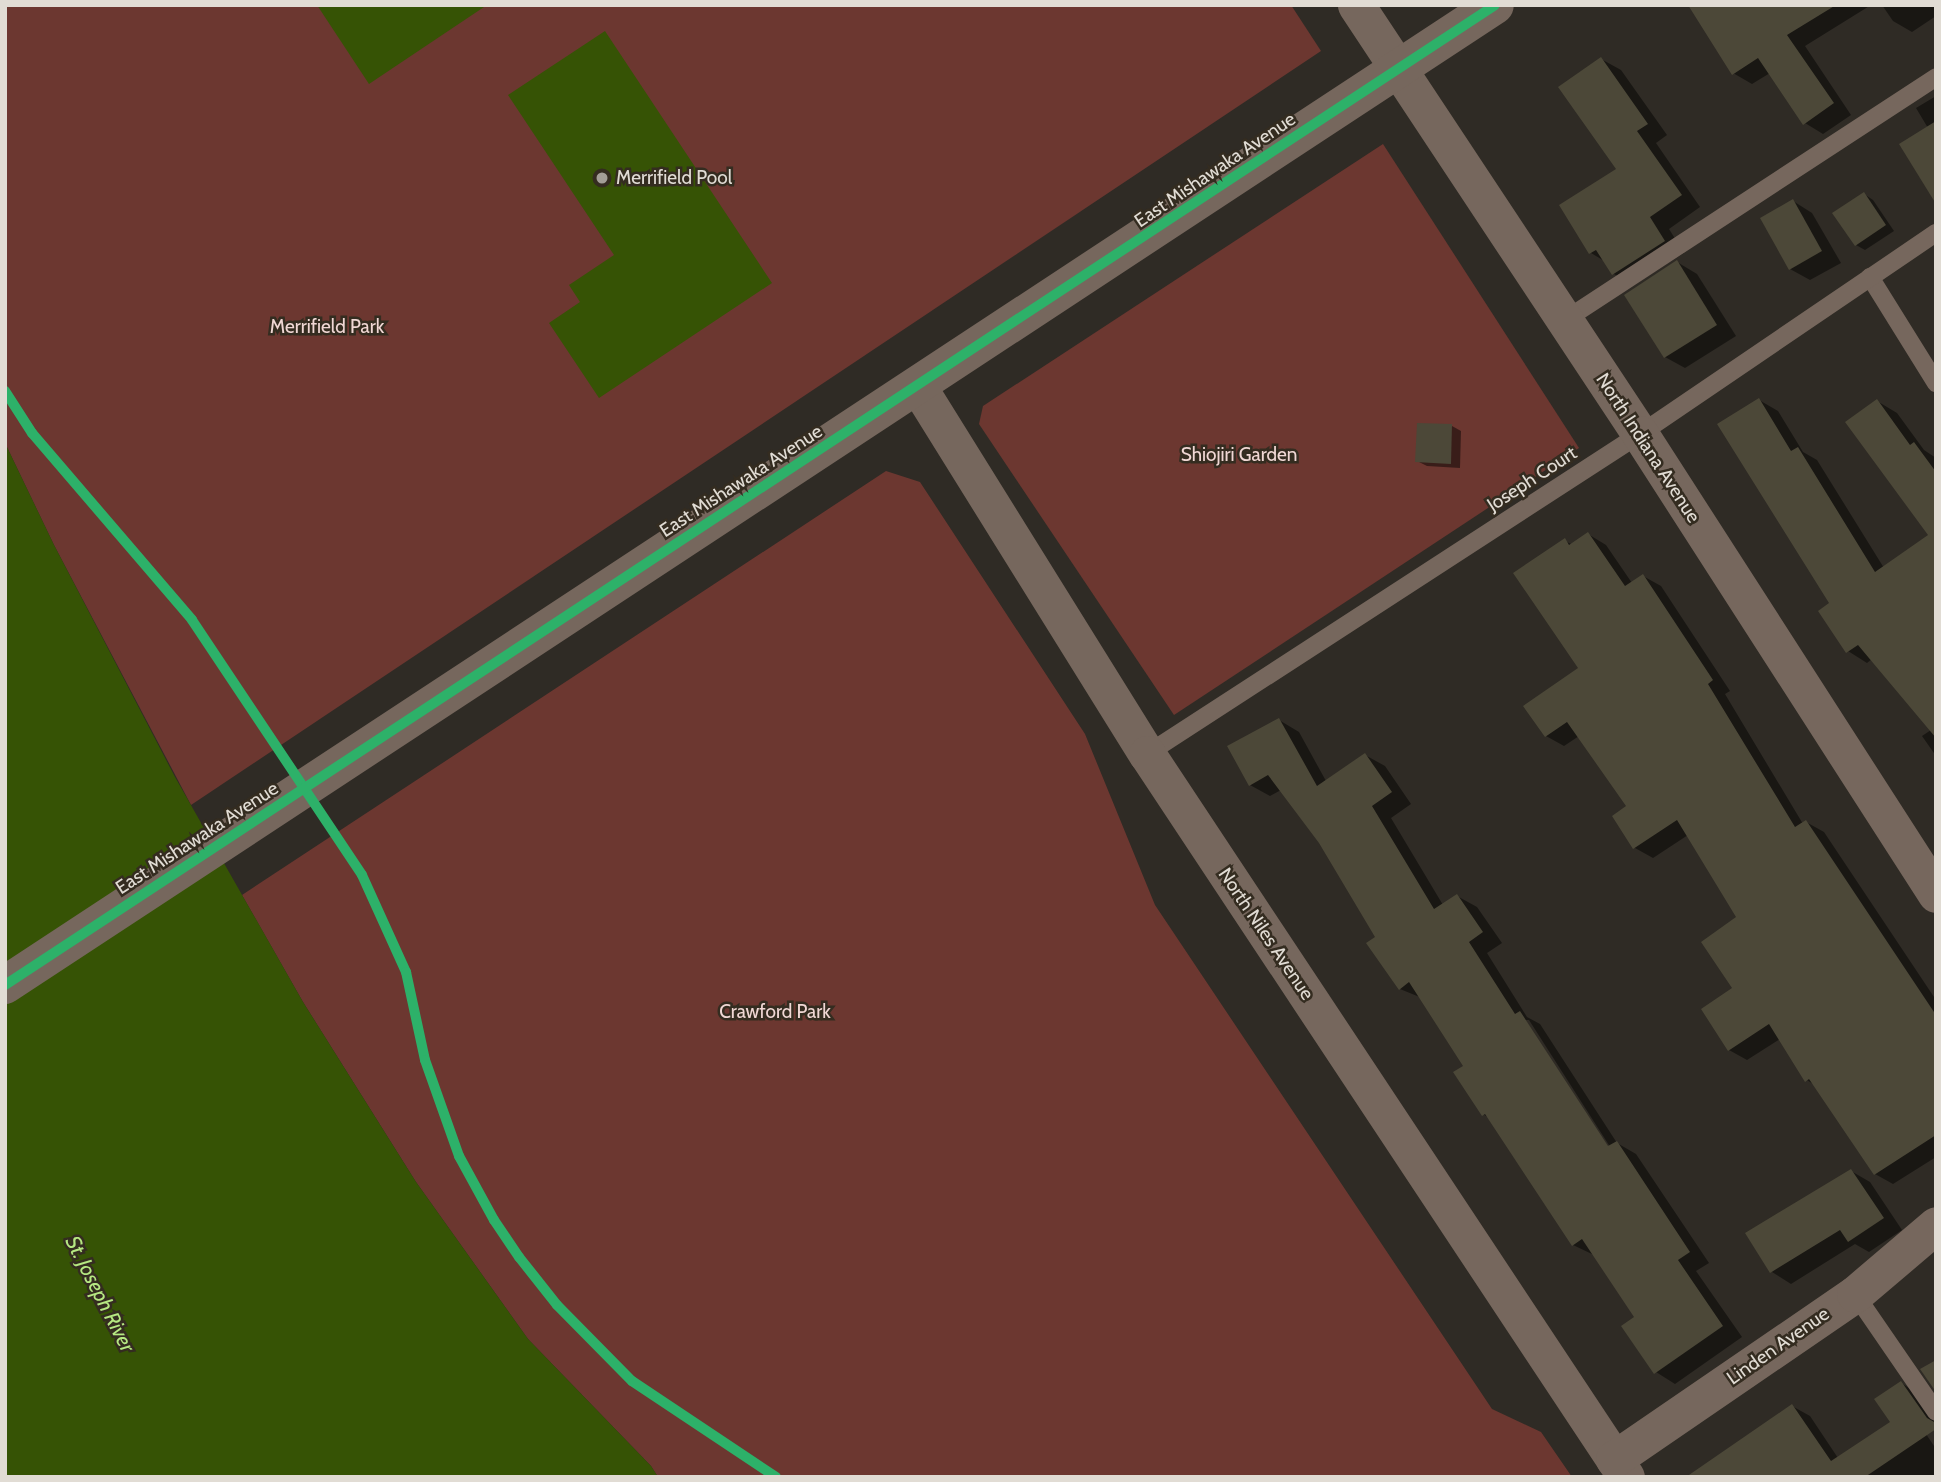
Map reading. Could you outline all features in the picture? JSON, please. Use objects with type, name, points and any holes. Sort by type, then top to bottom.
[{"type":"street","name":"North Indiana Avenue","points":[[1356,5],[1640,434],[1936,894]]},
{"type":"street","name":"East Mishawaka Avenue","points":[[5,985],[1495,5]]},
{"type":"street","name":"North Niles Avenue","points":[[918,385],[1147,754],[1620,1468]]},
{"type":"street","name":"Linden Avenue","points":[[1620,1468],[1854,1294],[1936,1225]]},
{"type":"lane","points":[[1565,320],[1936,78]]},
{"type":"lane","name":"Joseph Court","points":[[1147,754],[1640,434],[1936,233]]},
{"type":"lane","points":[[1870,277],[1936,383]]},
{"type":"lane","points":[[1854,1294],[1936,1412]]},
{"type":"green space","name":"Merrifield Park","points":[[5,5],[1291,5],[1321,51],[191,805],[54,545],[5,443]]},
{"type":"green space","name":"Shiojiri Garden","points":[[1383,144],[1579,448],[1174,715],[979,424],[983,406]]},
{"type":"green space","name":"Crawford Park","points":[[886,471],[920,482],[1085,734],[1155,905],[1492,1409],[1541,1432],[1572,1477],[658,1477],[651,1466],[528,1339],[416,1182],[303,1002],[242,895]]},
{"type":"water","points":[[317,5],[487,5],[369,84]]},
{"type":"water","points":[[605,31],[772,283],[599,398],[549,323],[580,302],[569,285],[614,255],[508,95]]},
{"type":"water","name":"St. Joseph River","points":[[5,443],[54,545],[175,777],[303,1002],[416,1182],[528,1339],[651,1466],[658,1477],[5,1477]]},
{"type":"building","points":[[1688,5],[1836,5],[1787,35],[1834,103],[1803,125],[1758,58],[1732,75]]},
{"type":"building","points":[[1601,57],[1648,124],[1637,131],[1682,195],[1650,217],[1665,241],[1612,275],[1596,250],[1589,254],[1559,205],[1616,169],[1558,87]]},
{"type":"building","points":[[1936,121],[1936,204],[1899,144]]},
{"type":"building","points":[[1864,192],[1886,225],[1855,246],[1832,213]]},
{"type":"building","points":[[1793,199],[1822,251],[1789,270],[1760,218]]},
{"type":"building","points":[[1677,260],[1717,325],[1664,358],[1624,295]]},
{"type":"building","points":[[1759,398],[1791,451],[1798,447],[1875,572],[1928,535],[1845,422],[1877,399],[1910,445],[1914,442],[1936,472],[1936,738],[1858,645],[1846,653],[1818,611],[1829,603],[1717,424]]},
{"type":"building","points":[[1417,423],[1452,424],[1451,464],[1415,462]]},
{"type":"building","points":[[1588,532],[1625,586],[1643,574],[1713,680],[1708,684],[1795,827],[1806,820],[1936,1015],[1936,1135],[1874,1175],[1809,1079],[1805,1082],[1769,1024],[1728,1051],[1701,1009],[1732,988],[1701,942],[1736,917],[1677,820],[1633,849],[1612,816],[1626,806],[1567,722],[1545,737],[1523,706],[1578,668],[1513,573],[1565,538],[1569,545]]},
{"type":"building","points":[[1279,718],[1317,786],[1365,753],[1392,792],[1372,806],[1434,909],[1457,894],[1483,932],[1469,942],[1515,1014],[1520,1011],[1608,1146],[1617,1141],[1690,1252],[1678,1260],[1723,1326],[1654,1374],[1621,1326],[1634,1317],[1582,1239],[1572,1246],[1485,1114],[1482,1116],[1453,1072],[1463,1066],[1409,982],[1399,990],[1366,943],[1375,937],[1319,843],[1268,775],[1249,786],[1227,746]]},
{"type":"building","points":[[1851,1169],[1884,1218],[1848,1242],[1840,1230],[1770,1273],[1745,1233]]},
{"type":"building","points":[[1936,1360],[1936,1392],[1920,1369]]},
{"type":"building","points":[[1901,1381],[1927,1418],[1936,1423],[1936,1429],[1865,1477],[1686,1477],[1792,1404],[1831,1461],[1890,1422],[1874,1399]]},
{"type":"cycle path","points":[[5,985],[1495,5]]},
{"type":"cycle path","points":[[5,391],[32,433],[192,620],[362,875],[406,972],[425,1060],[459,1156],[494,1220],[519,1257],[557,1305],[632,1381],[776,1477]]},
{"type":"place","name":"Merrifield Pool","points":[[602,178]]}]
